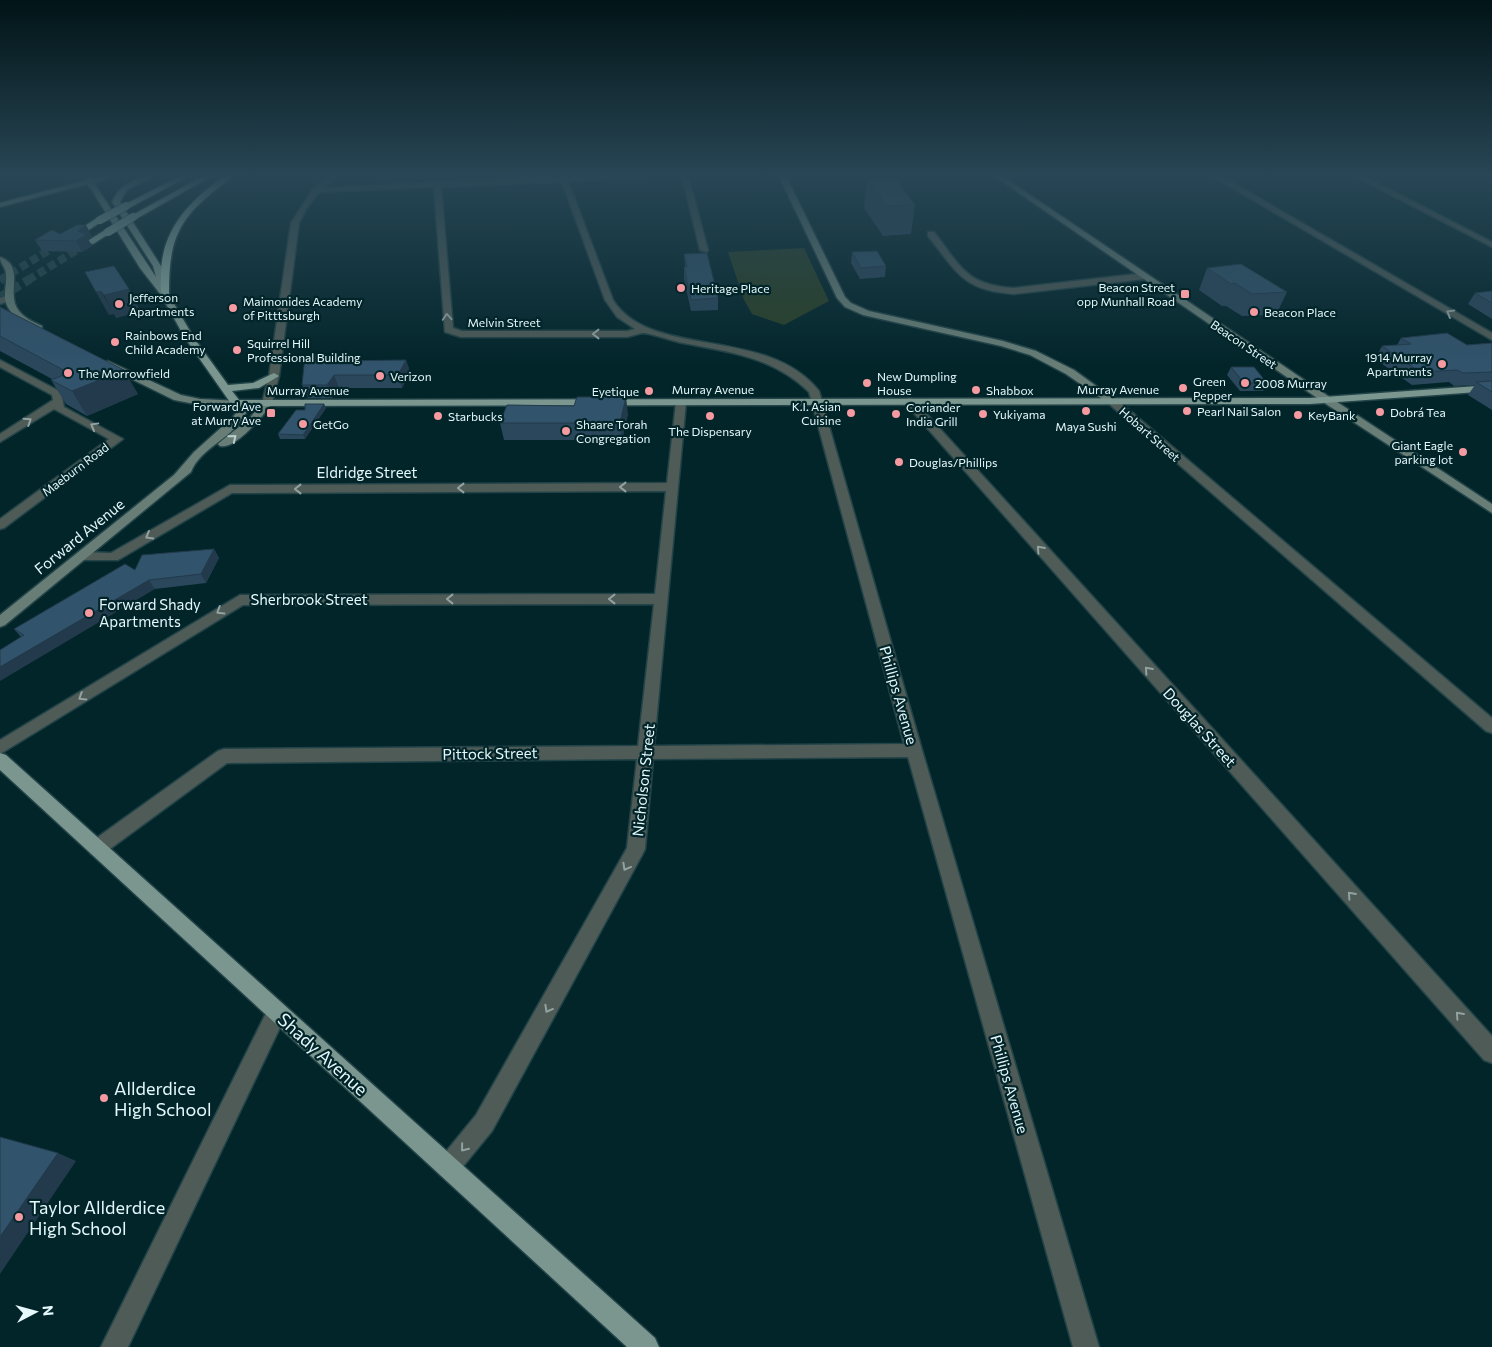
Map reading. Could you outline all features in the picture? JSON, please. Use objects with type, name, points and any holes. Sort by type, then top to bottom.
[{"type":"highway","points":[[64,241],[68,239]]},
{"type":"highway","points":[[90,242],[96,239]]},
{"type":"highway","points":[[165,294],[167,252],[172,239]]},
{"type":"main road","points":[[126,239],[144,268],[165,294],[190,338],[236,403],[241,413],[238,419]]},
{"type":"main road","points":[[140,239],[157,266],[165,294]]},
{"type":"main road","name":"Hobart Street","points":[[812,239],[841,298],[848,305],[866,313],[1003,344],[1033,353],[1070,372],[1112,401]]},
{"type":"main road","name":"Beacon Street","points":[[1090,239],[1327,400],[1492,509]]},
{"type":"main road","points":[[0,259],[6,263],[12,274],[5,300],[24,320],[50,334]]},
{"type":"main road","name":"Murray Avenue","points":[[102,360],[178,398],[200,402],[236,403],[1327,400],[1492,388]]},
{"type":"main road","points":[[225,388],[255,386],[274,376]]},
{"type":"main road","name":"Forward Avenue","points":[[179,476],[198,454],[238,419],[267,403]]},
{"type":"main road","name":"Forward Avenue","points":[[0,622],[179,476],[211,455],[260,413],[267,403]]},
{"type":"main road","name":"Shady Avenue","points":[[0,760],[646,1347]]},
{"type":"street","points":[[267,403],[274,376],[293,239]]},
{"type":"street","name":"Melvin Street","points":[[441,239],[448,330],[461,334],[627,334],[645,330]]},
{"type":"street","name":"Phillips Avenue","points":[[585,239],[608,300],[620,315],[645,330],[664,337],[732,348],[771,360],[804,380],[814,391],[914,750],[1086,1347]]},
{"type":"street","points":[[701,239],[704,250]]},
{"type":"street","points":[[935,239],[966,278],[995,289],[1014,291],[1145,276]]},
{"type":"street","points":[[1322,239],[1492,338]]},
{"type":"street","points":[[1480,239],[1492,245]]},
{"type":"street","points":[[0,363],[57,394],[57,402],[0,439]]},
{"type":"street","name":"Hobart Street","points":[[1112,401],[1492,727]]},
{"type":"street","name":"Maeburn Road","points":[[0,525],[117,438],[65,410],[59,409],[57,402]]},
{"type":"street","name":"Nicholson Street","points":[[448,1167],[484,1123],[636,849],[681,402]]},
{"type":"street","name":"Douglas Street","points":[[909,402],[1492,1052]]},
{"type":"street","name":"Eldridge Street","points":[[81,556],[113,557],[230,489],[672,486]]},
{"type":"street","name":"Sherbrook Street","points":[[0,748],[240,600],[661,599]]},
{"type":"street","name":"Pittock Street","points":[[97,848],[224,756],[914,750]]},
{"type":"street","points":[[114,1347],[277,1012]]},
{"type":"green space","points":[[804,248],[829,301],[784,325],[752,314],[744,300],[728,252]]},
{"type":"building","points":[[37,239],[80,239],[76,241],[35,240]]},
{"type":"building","points":[[877,251],[886,266],[861,268],[852,252]]},
{"type":"building","points":[[707,253],[718,298],[691,300],[684,267],[687,267],[684,254]]},
{"type":"building","points":[[1241,264],[1287,292],[1252,294],[1235,283],[1231,284],[1207,268]]},
{"type":"building","points":[[114,266],[129,289],[104,295],[101,291],[96,292],[85,272]]},
{"type":"building","points":[[1492,291],[1492,303],[1475,293]]},
{"type":"building","points":[[0,307],[124,370],[72,391],[51,380],[69,373],[0,336]]},
{"type":"building","points":[[1447,333],[1467,345],[1492,343],[1492,372],[1463,373],[1457,370],[1420,372],[1382,346],[1411,344],[1401,338]]},
{"type":"building","points":[[325,354],[325,359],[331,359],[331,361],[406,360],[398,375],[334,375],[327,385],[302,385],[305,356]]},
{"type":"building","points":[[1231,367],[1254,367],[1267,383],[1244,383]]},
{"type":"building","points":[[1492,381],[1492,392],[1476,382]]},
{"type":"building","points":[[577,397],[626,397],[620,423],[500,423],[507,405],[574,406]]},
{"type":"building","points":[[305,404],[324,404],[303,435],[278,434],[296,410],[305,410]]},
{"type":"building","points":[[214,549],[201,574],[149,580],[0,667],[0,650],[24,635],[14,629],[125,564],[135,570],[142,555]]},
{"type":"building","points":[[0,1137],[58,1153],[0,1237]]},
{"type":"tunnel","points":[[2,279],[0,280],[64,241]]},
{"type":"tunnel","points":[[28,280],[90,242]]},
{"type":"tunnel","points":[[0,297],[30,279]]},
{"type":"place","name":"Heritage Place","points":[[681,288]]},
{"type":"place","name":"Beacon Street opp Munhall Road","points":[[1185,294]]},
{"type":"place","name":"Jefferson Apartments","points":[[119,304]]},
{"type":"place","name":"Maimonides Academy of Pitttsburgh","points":[[233,308]]},
{"type":"place","name":"Beacon Place","points":[[1254,312]]},
{"type":"place","name":"Rainbows End Child Academy","points":[[115,342]]},
{"type":"place","name":"Squirrel Hill Professional Building","points":[[237,350]]},
{"type":"place","name":"1914 Murray Apartments","points":[[1442,364]]},
{"type":"place","name":"The Morrowfield","points":[[68,373]]},
{"type":"place","name":"Verizon","points":[[380,376]]},
{"type":"place","name":"New Dumpling House","points":[[867,383]]},
{"type":"place","name":"2008 Murray","points":[[1245,383]]},
{"type":"place","name":"Green Pepper","points":[[1183,388]]},
{"type":"place","name":"Shabbox","points":[[976,390]]},
{"type":"place","name":"Eyetique","points":[[649,391]]},
{"type":"place","name":"Maya Sushi","points":[[1086,411]]},
{"type":"place","name":"Pearl Nail Salon","points":[[1187,411]]},
{"type":"place","name":"Dobrá Tea","points":[[1380,412]]},
{"type":"place","name":"Forward Ave at Murry Ave","points":[[271,413]]},
{"type":"place","name":"K.I. Asian Cuisine","points":[[851,413]]},
{"type":"place","name":"Coriander India Grill","points":[[896,414]]},
{"type":"place","name":"Yukiyama","points":[[983,414]]},
{"type":"place","name":"KeyBank","points":[[1298,415]]},
{"type":"place","name":"Starbucks","points":[[438,416]]},
{"type":"place","name":"The Dispensary","points":[[710,416]]},
{"type":"place","name":"GetGo","points":[[303,424]]},
{"type":"place","name":"Shaare Torah Congregation","points":[[566,431]]},
{"type":"place","name":"Giant Eagle parking lot","points":[[1463,452]]},
{"type":"place","name":"Douglas/Phillips","points":[[899,462]]},
{"type":"place","name":"Forward Shady Apartments","points":[[89,613]]},
{"type":"place","name":"Allderdice High School","points":[[104,1098]]},
{"type":"place","name":"Taylor Allderdice High School","points":[[19,1217]]}]
